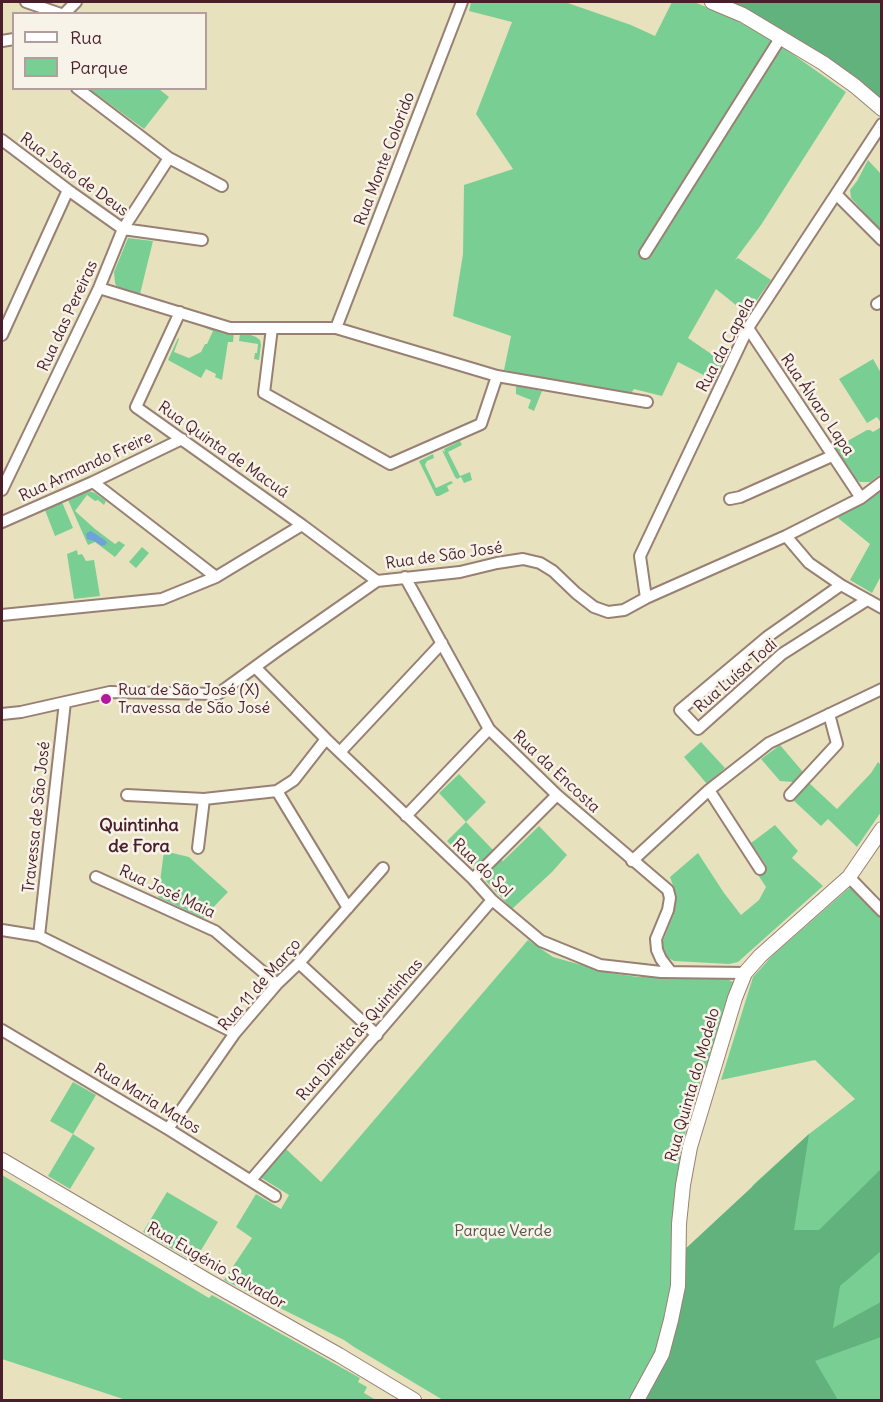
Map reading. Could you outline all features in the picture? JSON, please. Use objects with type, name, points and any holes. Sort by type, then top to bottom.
[{"type":"street","points":[[26,2],[57,12]]},
{"type":"street","name":"Rua Monte Colorido","points":[[336,328],[462,2]]},
{"type":"street","points":[[712,2],[744,15],[840,74],[882,109]]},
{"type":"street","points":[[645,253],[781,37]]},
{"type":"street","points":[[80,90],[169,158],[222,186]]},
{"type":"street","name":"Rua da Capela","points":[[646,598],[640,556],[748,328],[882,124]]},
{"type":"street","name":"Rua João de Deus","points":[[2,140],[123,229],[201,240]]},
{"type":"street","name":"Rua das Pereiras","points":[[2,490],[99,288],[123,229],[169,158]]},
{"type":"street","points":[[2,335],[6,313],[68,190]]},
{"type":"street","points":[[836,194],[882,240]]},
{"type":"street","points":[[99,288],[230,328],[336,328],[497,376],[647,402]]},
{"type":"street","name":"Rua Quinta de Macuá","points":[[180,312],[136,407],[377,581]]},
{"type":"street","points":[[272,328],[264,393],[390,464],[481,424],[497,376]]},
{"type":"street","name":"Rua Álvaro Lapa","points":[[748,328],[861,498]]},
{"type":"street","name":"Rua Armando Freire","points":[[2,522],[182,439]]},
{"type":"street","points":[[730,499],[740,497],[832,456]]},
{"type":"street","points":[[93,482],[216,577]]},
{"type":"street","name":"Rua de São José","points":[[2,714],[110,693],[218,694],[377,581],[460,572],[523,559],[540,563],[553,571],[594,607],[608,612],[624,610],[786,536],[861,498],[882,482]]},
{"type":"street","points":[[2,615],[162,599],[216,577],[302,525]]},
{"type":"street","points":[[786,536],[809,563],[841,585],[882,608]]},
{"type":"street","name":"Rua da Encosta","points":[[405,577],[489,729],[556,795],[668,890],[670,898],[668,910],[656,939],[661,959],[671,972]]},
{"type":"street","name":"Rua Luísa Todi","points":[[841,585],[767,637],[680,710],[698,729],[782,654],[867,600]]},
{"type":"street","points":[[340,752],[442,643]]},
{"type":"street","name":"Rua do Sol","points":[[255,667],[492,900],[541,941],[600,965],[671,972],[744,973]]},
{"type":"street","points":[[632,861],[709,790],[770,743],[882,689]]},
{"type":"street","name":"Travessa de São José","points":[[39,936],[65,702]]},
{"type":"street","points":[[790,795],[837,744],[829,714]]},
{"type":"street","points":[[406,816],[489,729]]},
{"type":"street","points":[[127,795],[204,799],[276,791],[294,780],[326,739]]},
{"type":"street","points":[[709,790],[760,869]]},
{"type":"street","points":[[276,791],[348,908]]},
{"type":"street","points":[[473,879],[556,795]]},
{"type":"street","points":[[198,848],[204,799]]},
{"type":"street","name":"Rua Quinta do Modelo","points":[[637,1401],[662,1354],[671,1320],[678,1286],[679,1224],[690,1147],[744,973],[849,877],[882,829]]},
{"type":"street","name":"Rua 11 de Março","points":[[168,1128],[236,1033],[383,868]]},
{"type":"street","name":"Rua José Maia","points":[[96,877],[215,931],[278,984]]},
{"type":"street","points":[[849,877],[882,911]]},
{"type":"street","name":"Rua Direita às Quintinhas","points":[[251,1180],[492,900]]},
{"type":"street","points":[[2,930],[39,936],[236,1033]]},
{"type":"street","points":[[299,963],[377,1035]]},
{"type":"street","name":"Rua Maria Matos","points":[[2,1030],[168,1128],[275,1196]]},
{"type":"street","name":"Rua Eugénio Salvador","points":[[2,1160],[339,1355],[414,1401]]},
{"type":"green space","points":[[471,2],[565,2],[631,25],[655,36],[672,2],[694,2],[726,15],[773,40],[846,92],[761,225],[735,260],[738,258],[771,280],[747,314],[716,289],[688,338],[723,362],[715,381],[678,362],[662,396],[634,389],[629,396],[504,370],[511,336],[453,316],[463,254],[464,185],[513,169],[476,114],[512,22],[469,11]]},
{"type":"green space","points":[[729,2],[881,2],[881,102],[816,54]]},
{"type":"green space","points":[[90,90],[160,90],[169,97],[144,129]]},
{"type":"green space","points":[[868,160],[881,174],[881,231],[851,198],[850,190]]},
{"type":"green space","points":[[128,238],[153,241],[140,294],[120,289],[115,283],[114,272]]},
{"type":"green space","points":[[201,326],[234,332],[233,342],[228,342],[222,380],[206,369],[201,378],[168,360],[178,338],[174,352],[189,358],[201,352],[213,331]]},
{"type":"green space","points":[[240,333],[260,340],[259,360],[254,359],[258,344],[239,341]]},
{"type":"green space","points":[[873,359],[881,373],[881,423],[877,417],[867,423],[839,379]]},
{"type":"green space","points":[[516,386],[542,391],[534,411],[528,408],[531,400],[516,394]]},
{"type":"green space","points":[[881,427],[881,474],[870,482],[860,482],[855,479],[835,448],[867,430],[873,432]]},
{"type":"green space","points":[[460,441],[462,445],[448,452],[460,476],[470,472],[472,480],[464,483],[461,477],[457,479],[455,477],[442,450],[445,452],[444,449]]},
{"type":"green space","points":[[433,454],[434,458],[427,461],[425,465],[436,488],[451,481],[453,483],[447,486],[449,491],[439,496],[436,496],[419,461]]},
{"type":"green space","points":[[89,491],[106,501],[104,505],[87,495],[75,511],[115,544],[119,541],[125,545],[115,557],[95,542],[88,545],[68,500]]},
{"type":"green space","points":[[880,492],[881,576],[872,593],[850,580],[870,544],[838,518]]},
{"type":"green space","points":[[62,502],[73,528],[55,536],[45,510]]},
{"type":"green space","points":[[142,547],[149,553],[136,568],[129,562]]},
{"type":"green space","points":[[77,550],[78,555],[82,554],[86,561],[94,560],[100,596],[74,599],[67,554]]},
{"type":"green space","points":[[701,742],[725,768],[707,784],[684,757]]},
{"type":"green space","points":[[780,745],[803,772],[793,782],[780,781],[761,759]]},
{"type":"green space","points":[[878,762],[881,765],[881,812],[857,847],[828,819],[821,826],[792,799],[808,782],[837,809],[871,773]]},
{"type":"green space","points":[[459,774],[486,802],[466,822],[439,793]]},
{"type":"green space","points":[[466,822],[494,851],[476,866],[470,865],[447,841]]},
{"type":"green space","points":[[775,825],[798,851],[792,858],[823,886],[738,962],[729,964],[674,961],[665,956],[663,941],[676,902],[670,877],[698,853],[741,915],[759,900],[766,887],[756,872],[766,865],[751,843]]},
{"type":"green space","points":[[539,826],[567,855],[512,909],[486,881],[486,873],[500,859],[503,861]]},
{"type":"green space","points":[[164,851],[189,857],[228,892],[203,918],[158,897]]},
{"type":"green space","points":[[856,882],[881,905],[881,1400],[644,1400],[753,1185],[809,1134],[855,1099],[815,1060],[721,1080],[753,977],[772,956]]},
{"type":"green space","name":"Parque Verde","points":[[528,940],[553,957],[610,973],[638,977],[697,979],[716,976],[733,982],[733,995],[701,1079],[684,1137],[673,1229],[674,1285],[657,1355],[632,1400],[443,1400],[344,1340],[224,1280],[252,1238],[236,1227],[256,1194],[281,1209],[289,1195],[260,1177],[286,1149],[321,1182]]},
{"type":"green space","points":[[73,1082],[96,1095],[73,1134],[50,1121]]},
{"type":"green space","points":[[73,1134],[95,1148],[70,1189],[48,1176]]},
{"type":"green space","points":[[809,1134],[794,1230],[819,1230],[881,1169],[881,1251],[840,1286],[833,1328],[881,1302],[881,1337],[815,1361],[838,1400],[644,1400],[683,1251]]},
{"type":"green space","points":[[2,1175],[209,1298],[212,1295],[360,1378],[358,1382],[367,1387],[364,1393],[376,1400],[126,1400],[2,1359]]},
{"type":"green space","points":[[167,1192],[218,1222],[194,1262],[143,1232]]},
{"type":"water","points":[[91,531],[107,543],[102,546],[87,539],[86,534]]},
{"type":"place","name":"Rua de São José (X) Travessa de São José","points":[[106,699]]},
{"type":"district","name":"Quintinha de Fora","points":[[139,836]]}]
